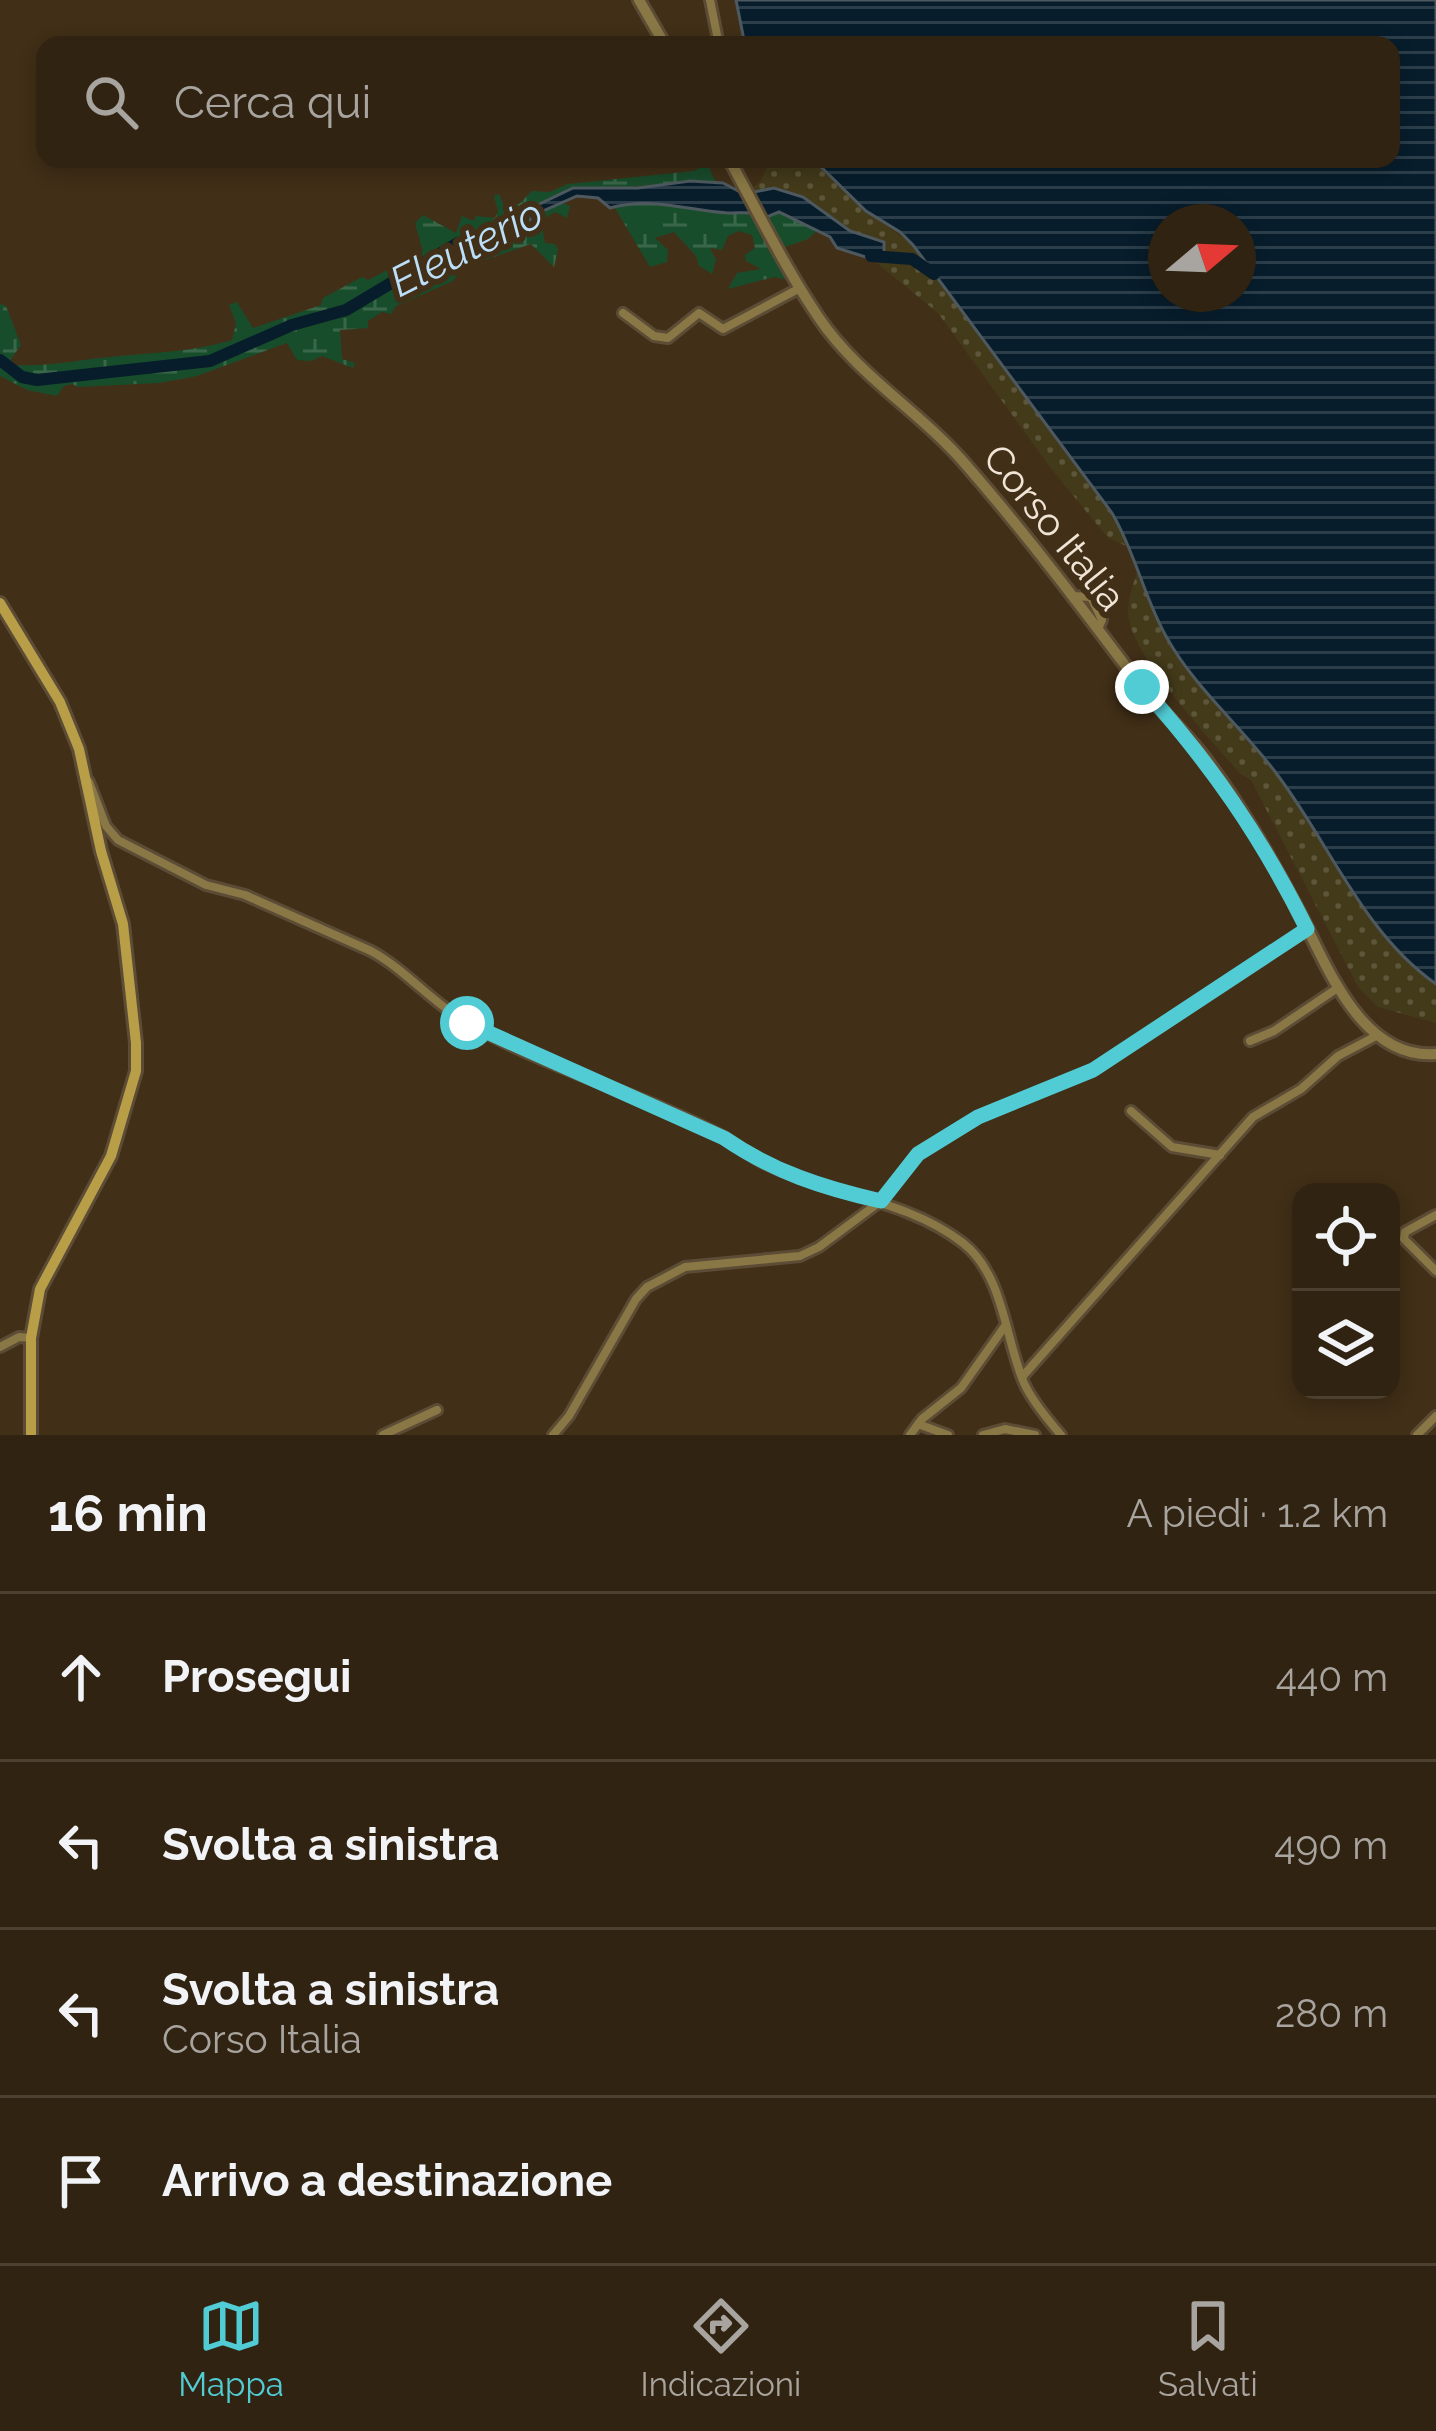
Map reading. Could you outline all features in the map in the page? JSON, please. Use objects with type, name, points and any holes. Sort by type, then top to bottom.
[{"type":"main road","points":[[0,603],[63,710],[86,776],[101,851],[123,923],[136,1071],[106,1170],[40,1289],[31,1338],[31,1435]]},
{"type":"street","points":[[639,0],[660,36]]},
{"type":"street","points":[[710,0],[717,36]]},
{"type":"street","name":"Corso Italia","points":[[734,168],[820,319],[861,370],[950,446],[1142,687],[1200,752],[1240,807],[1350,1006],[1378,1035]]},
{"type":"street","points":[[623,313],[655,336],[668,338],[699,313],[723,329],[801,288]]},
{"type":"street","points":[[86,776],[106,826],[118,840],[206,885],[245,896],[371,951],[391,962],[433,1000],[510,1044],[724,1138],[795,1178],[909,1210],[966,1245],[994,1287],[1026,1388],[1061,1435]]},
{"type":"street","points":[[553,1435],[647,1287],[685,1267],[800,1256],[819,1247],[881,1201],[918,1154],[978,1117],[1093,1070],[1307,929]]},
{"type":"street","points":[[1250,1041],[1274,1031],[1339,987]]},
{"type":"street","points":[[1022,1377],[1253,1117],[1301,1089],[1329,1061],[1378,1035],[1412,1053],[1436,1054]]},
{"type":"street","points":[[1131,1111],[1172,1147],[1221,1156]]},
{"type":"street","points":[[1436,1215],[1405,1232],[1404,1239],[1436,1270]]},
{"type":"street","points":[[910,1435],[961,1388],[1005,1326]]},
{"type":"street","points":[[0,1346],[19,1337],[31,1338]]},
{"type":"street","points":[[383,1435],[437,1410]]},
{"type":"street","points":[[1417,1435],[1432,1428],[1436,1416]]},
{"type":"street","points":[[918,1424],[948,1435]]},
{"type":"street","points":[[983,1435],[1005,1430],[1035,1435]]},
{"type":"green space","points":[[709,168],[716,183],[573,188],[466,240],[505,231],[559,202],[570,206],[567,218],[555,212],[543,225],[545,243],[558,249],[554,267],[531,244],[462,268],[453,281],[396,306],[391,314],[382,312],[368,321],[368,328],[340,330],[342,359],[355,363],[353,368],[322,356],[297,360],[287,343],[197,376],[159,383],[72,384],[57,396],[27,390],[0,376],[0,304],[6,306],[21,345],[11,359],[14,365],[203,347],[232,340],[236,323],[229,305],[237,302],[253,328],[321,305],[323,298],[362,277],[368,280],[423,252],[415,223],[423,215],[456,233],[462,216],[474,221],[476,216],[495,218],[494,196],[499,194],[505,208],[519,204],[532,191]]},
{"type":"green space","points":[[667,203],[727,213],[749,211],[793,281],[774,277],[728,289],[737,273],[761,269],[746,261],[745,255],[755,248],[752,235],[739,231],[728,236],[722,250],[710,248],[716,260],[712,274],[699,266],[674,232],[655,238],[668,250],[667,262],[650,267],[615,208]]},
{"type":"green space","points":[[779,211],[818,230],[785,247],[767,217]]},
{"type":"sand","points":[[767,168],[822,168],[866,211],[913,245],[1112,513],[1133,549],[1108,538],[938,313],[872,259],[887,258],[883,242],[850,231],[803,197],[744,194],[760,182]]},
{"type":"sand","points":[[1139,567],[1163,632],[1177,655],[1281,779],[1394,946],[1436,984],[1436,1023],[1378,1007],[1358,987],[1251,780],[1240,774],[1192,719],[1142,651],[1128,613]]},
{"type":"water","points":[[736,0],[1436,0],[1436,984],[1410,963],[1367,913],[1276,773],[1178,656],[1112,513],[900,232],[866,211],[822,168],[1400,168],[1400,36],[743,36]]},
{"type":"water","points":[[690,181],[723,183],[744,194],[774,188],[803,197],[850,231],[884,242],[884,253],[889,256],[872,259],[837,248],[830,237],[779,212],[767,217],[655,204],[610,208],[598,198],[577,196],[515,230],[458,243],[573,188],[638,188]]},
{"type":"waterway","name":"Eleuterio","points":[[0,360],[22,377],[37,380],[210,361],[292,325],[346,310],[458,243],[473,239]]},
{"type":"waterway","name":"Eleuterio","points":[[871,256],[912,259],[934,274]]},
{"type":"route","points":[[467,1023],[724,1138],[795,1178],[840,1194],[881,1201],[918,1154],[978,1117],[1093,1070],[1307,929],[1240,807],[1200,752],[1142,687]]}]
